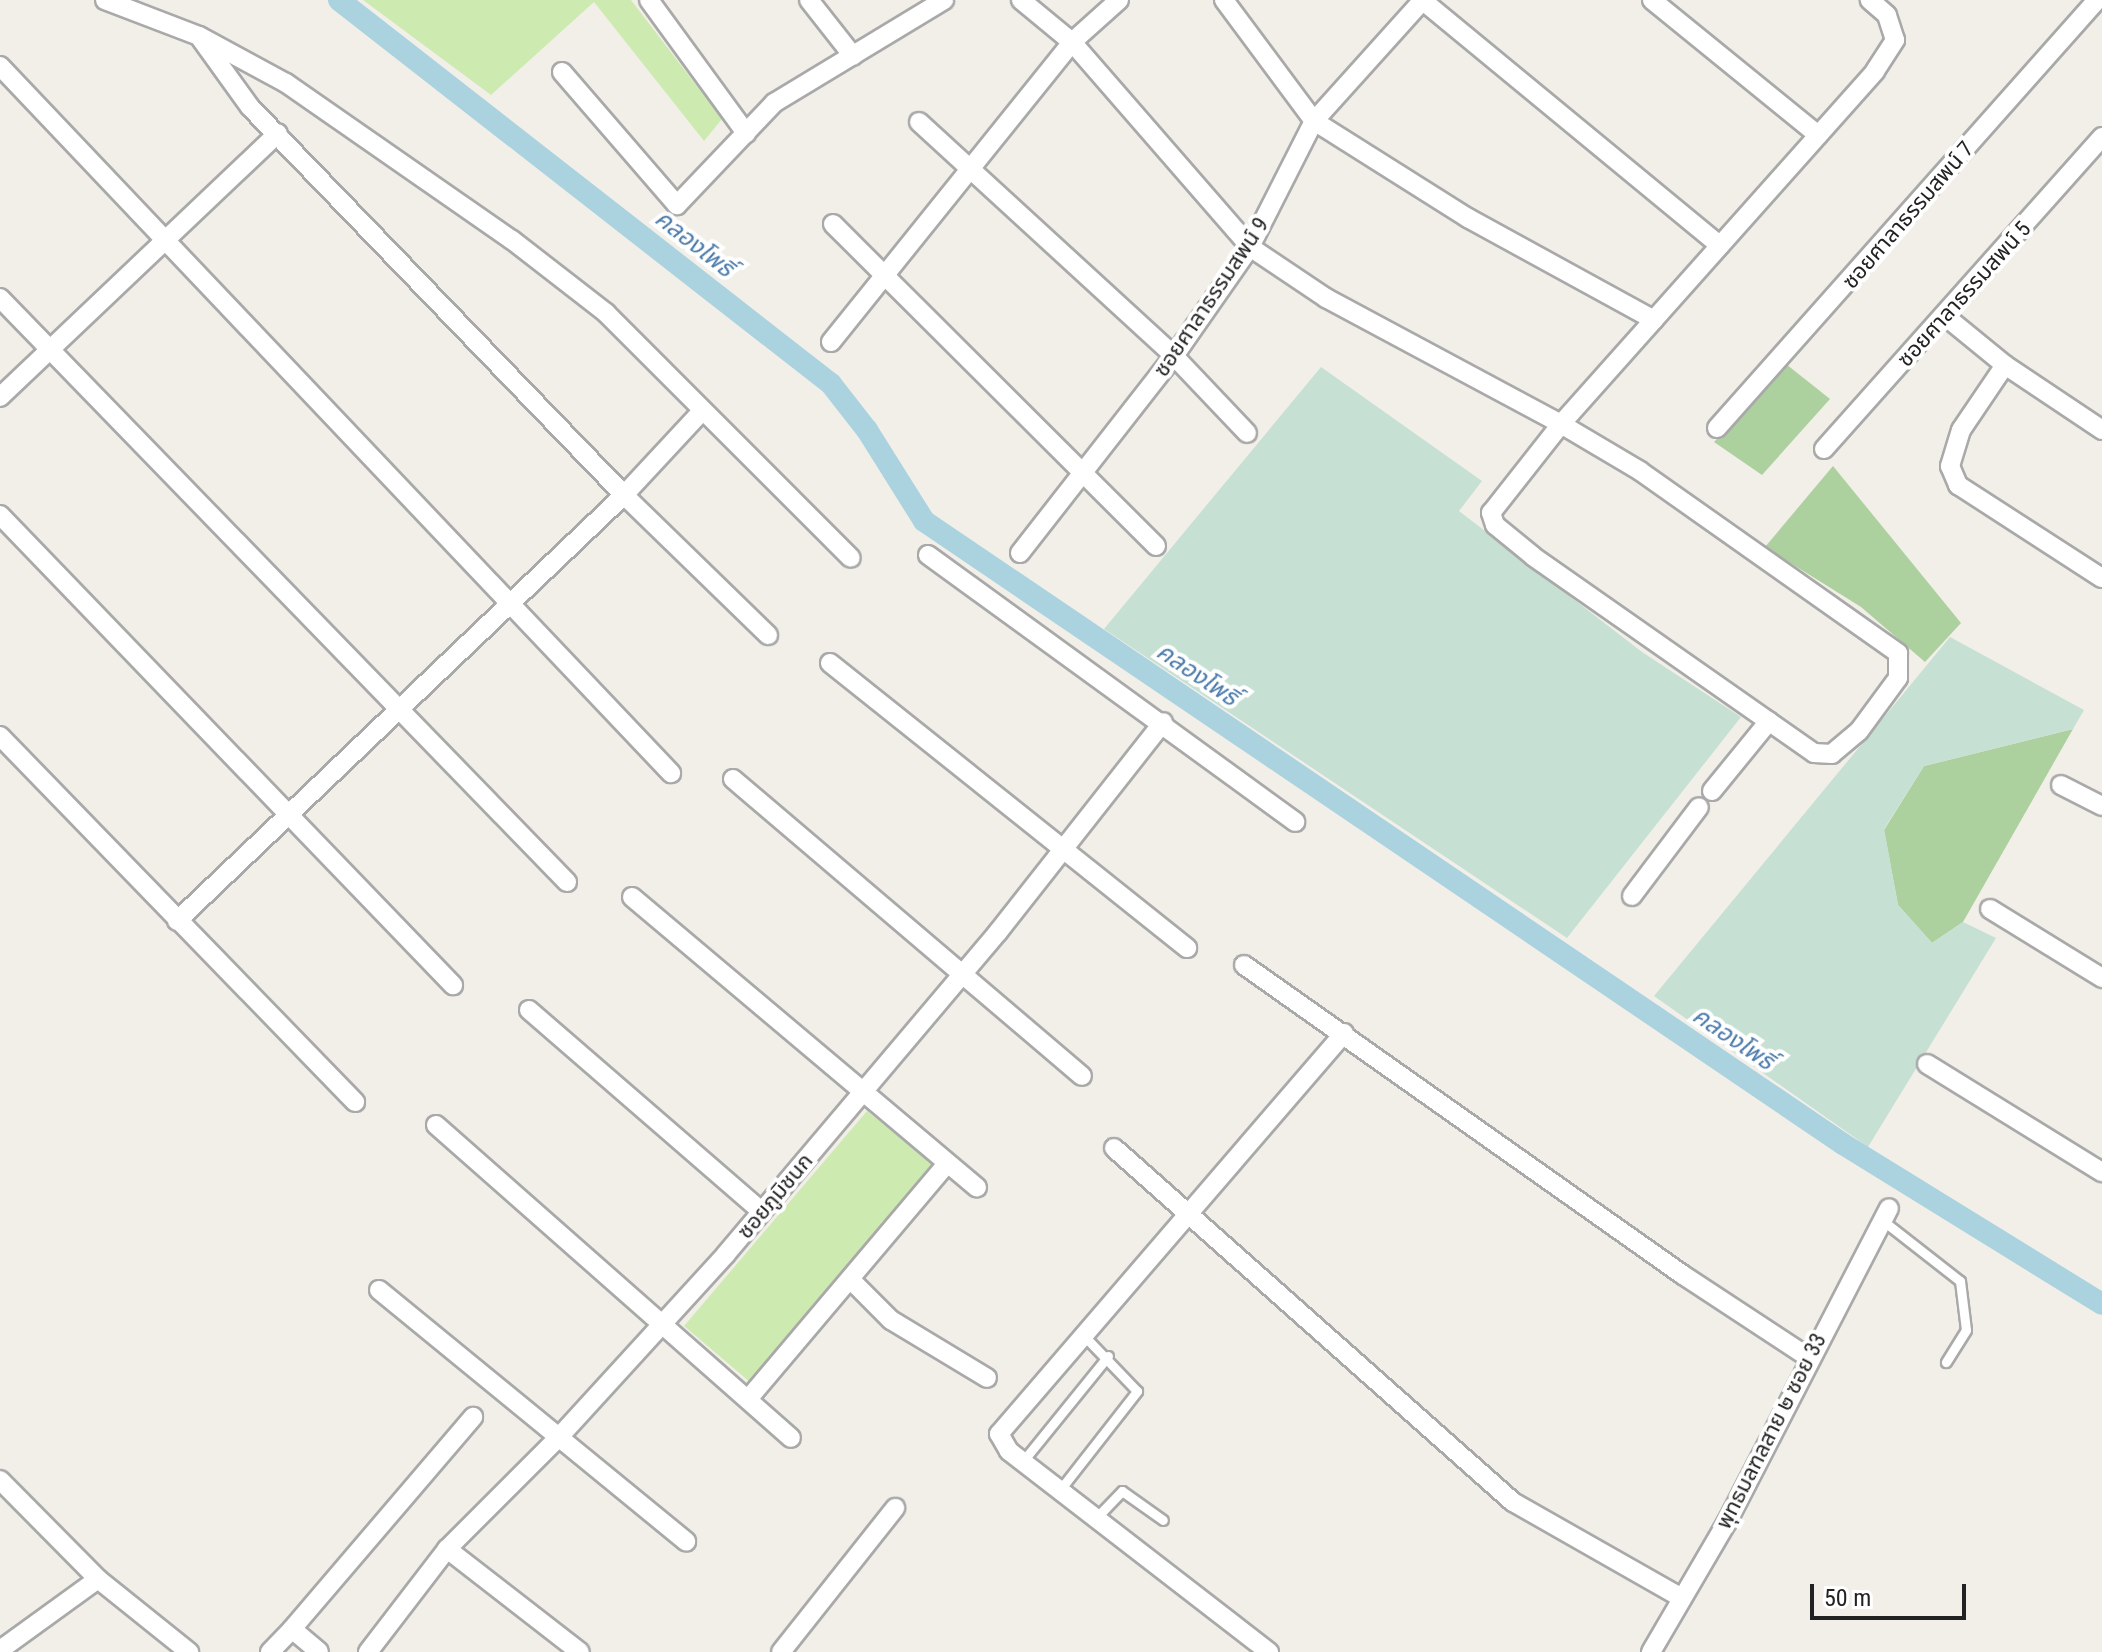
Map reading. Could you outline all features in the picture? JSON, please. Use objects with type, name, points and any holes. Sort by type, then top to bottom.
[{"type":"street","points":[[105,0],[199,36],[286,83],[559,275],[606,313],[701,412],[851,558]]},
{"type":"street","points":[[649,0],[746,133]]},
{"type":"street","points":[[809,0],[853,56]]},
{"type":"street","points":[[562,72],[677,205],[774,103],[944,0]]},
{"type":"street","points":[[1021,0],[1072,42],[1250,247],[1326,298],[1561,424],[1640,471],[1898,653],[1898,678],[1859,731],[1832,754],[1814,753],[1495,525],[1491,513],[1500,496],[1561,424],[1875,71],[1895,40],[1887,15],[1870,0]]},
{"type":"street","points":[[831,342],[1072,42],[1119,0]]},
{"type":"street","points":[[1224,0],[1314,121],[1468,218],[1654,320]]},
{"type":"street","points":[[1422,0],[1720,246]]},
{"type":"street","name":"ซอยศาลาธรรมสพน์ 9","points":[[1020,553],[1080,472],[1174,356],[1250,247],[1314,121],[1422,0]]},
{"type":"street","points":[[1652,0],[1818,135]]},
{"type":"street","name":"ซอยศาลาธรรมสพน์ 7","points":[[1717,428],[2097,0]]},
{"type":"street","points":[[199,36],[250,107],[624,495],[768,635]]},
{"type":"street","points":[[0,66],[671,773]]},
{"type":"street","points":[[919,122],[1174,356],[1247,433]]},
{"type":"street","points":[[0,397],[278,133]]},
{"type":"street","name":"ซอยศาลาธรรมสพน์ 5","points":[[1824,449],[2102,137]]},
{"type":"street","points":[[833,224],[1156,546]]},
{"type":"street","points":[[0,298],[567,882]]},
{"type":"street","points":[[1945,316],[2005,365],[2102,430]]},
{"type":"street","points":[[2005,365],[1961,430],[1950,466],[1958,485],[2102,578]]},
{"type":"street","points":[[177,921],[624,495],[701,412]]},
{"type":"street","points":[[0,515],[453,985]]},
{"type":"street","points":[[928,555],[1163,722],[1295,822]]},
{"type":"street","points":[[830,663],[1187,948]]},
{"type":"street","points":[[1712,791],[1769,721]]},
{"type":"street","name":"ซอยภูมิชนก","points":[[368,1652],[447,1549],[560,1436],[762,1212],[961,976],[1163,722]]},
{"type":"street","points":[[0,736],[355,1102]]},
{"type":"street","points":[[733,779],[1082,1076]]},
{"type":"street","points":[[2061,785],[2102,806]]},
{"type":"street","points":[[1632,896],[1699,807]]},
{"type":"street","points":[[632,897],[977,1188]]},
{"type":"street","points":[[1990,909],[2102,978]]},
{"type":"street","points":[[1244,965],[1683,1275],[1808,1357]]},
{"type":"street","points":[[529,1010],[762,1212]]},
{"type":"street","points":[[1269,1652],[1023,1461],[1000,1441],[1001,1428],[1344,1033]]},
{"type":"street","points":[[1927,1064],[2102,1172]]},
{"type":"street","points":[[436,1125],[664,1322],[791,1438]]},
{"type":"street","points":[[1114,1148],[1186,1216],[1513,1502],[1682,1598]]},
{"type":"street","points":[[749,1398],[947,1164]]},
{"type":"street","name":"พุทธมลฑลสาย ๒ ซอย 33","points":[[1651,1652],[1727,1522],[1808,1357],[1886,1214]]},
{"type":"street","points":[[850,1279],[891,1320],[987,1378]]},
{"type":"street","points":[[379,1290],[686,1541]]},
{"type":"street","points":[[270,1652],[473,1417]]},
{"type":"street","points":[[0,1480],[98,1579],[189,1652]]},
{"type":"street","points":[[781,1652],[895,1508]]},
{"type":"street","points":[[447,1549],[580,1652]]},
{"type":"street","points":[[0,1650],[98,1579]]},
{"type":"street","points":[[292,1629],[314,1651]]},
{"type":"lane","points":[[1886,1214],[1960,1281],[1966,1330],[1946,1362]]},
{"type":"lane","points":[[1059,1491],[1137,1391],[1108,1356],[1084,1336]]},
{"type":"lane","points":[[1023,1461],[1108,1356]]},
{"type":"lane","points":[[1095,1519],[1122,1491],[1163,1520]]},
{"type":"green space","points":[[363,0],[631,0],[722,119],[704,141],[594,2],[491,95]]},
{"type":"green space","points":[[1786,364],[1830,399],[1762,475],[1714,442]]},
{"type":"green space","points":[[1321,367],[1482,481],[1459,511],[1642,652],[1741,717],[1567,938],[1104,629]]},
{"type":"green space","points":[[1833,466],[1961,623],[1925,662],[1861,607],[1765,547]]},
{"type":"green space","points":[[1950,637],[2084,710],[2073,729],[1924,766],[1884,829],[1898,905],[1932,943],[1963,922],[1996,938],[1868,1147],[1654,996]]},
{"type":"green space","points":[[2073,729],[1963,922],[1932,943],[1898,905],[1884,830],[1924,766]]},
{"type":"green space","points":[[867,1111],[933,1165],[751,1383],[684,1326]]},
{"type":"waterway","name":"คลองโพธิ์","points":[[339,0],[831,384],[867,430],[924,521],[1843,1144],[2102,1304]]}]
